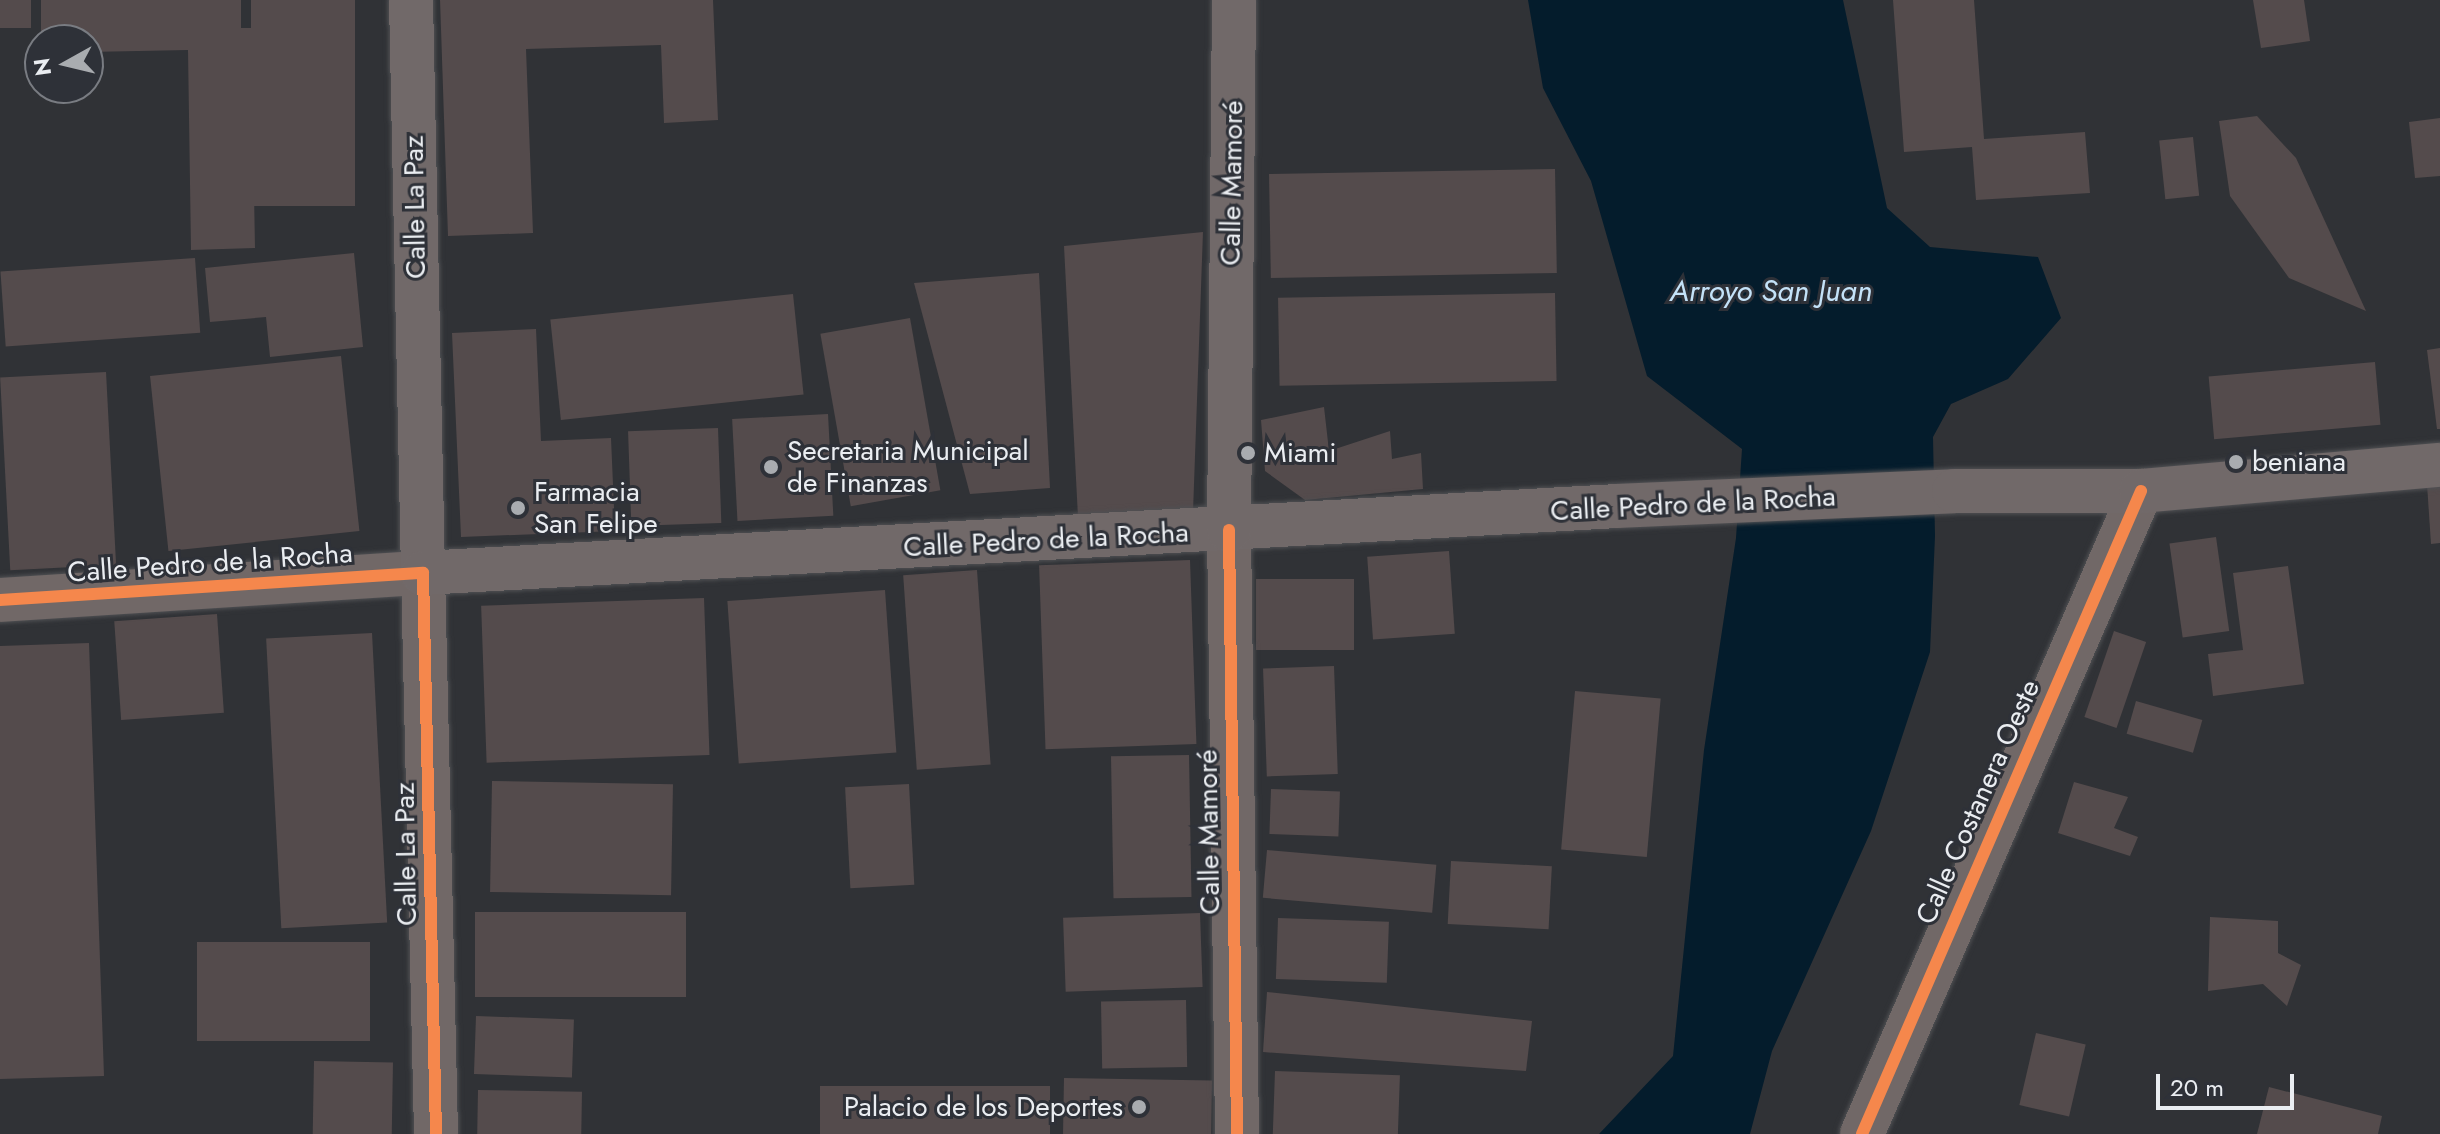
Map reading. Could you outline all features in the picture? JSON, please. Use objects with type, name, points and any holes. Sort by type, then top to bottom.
[{"type":"main road","name":"Calle La Paz","points":[[411,0],[423,573]]},
{"type":"main road","name":"Calle Mamoré","points":[[1229,530],[1234,0]]},
{"type":"main road","name":"Calle Pedro de la Rocha","points":[[423,573],[1616,506],[1954,491],[2141,491],[2440,465]]},
{"type":"street","name":"Calle Costanera Oeste","points":[[1862,1134],[2141,491]]},
{"type":"street","name":"Calle Mamoré","points":[[1229,530],[1237,1134]]},
{"type":"street","name":"Calle Pedro de la Rocha","points":[[0,600],[423,573]]},
{"type":"street","name":"Calle La Paz","points":[[423,573],[436,1134]]},
{"type":"water","name":"Arroyo San Juan","points":[[1528,0],[1843,0],[1887,208],[1930,247],[2038,257],[2061,318],[2008,379],[1951,404],[1933,437],[1935,536],[1930,652],[1871,831],[1772,1051],[1750,1134],[1599,1134],[1673,1056],[1704,750],[1736,538],[1742,449],[1647,376],[1591,181],[1543,88]]},
{"type":"building","points":[[0,0],[31,0],[31,24],[24,24],[24,28],[0,28]]},
{"type":"building","points":[[41,0],[241,0],[241,28],[251,28],[255,248],[191,250],[188,50],[104,52],[104,24],[41,24]]},
{"type":"building","points":[[251,0],[355,0],[355,206],[251,206]]},
{"type":"building","points":[[440,0],[713,0],[718,120],[664,123],[661,45],[526,49],[533,233],[448,236]]},
{"type":"building","points":[[1893,0],[1974,0],[1984,139],[2085,132],[2090,193],[1976,200],[1972,147],[1904,152]]},
{"type":"building","points":[[2253,0],[2304,0],[2310,41],[2261,48]]},
{"type":"building","points":[[2257,116],[2296,158],[2366,311],[2289,278],[2230,196],[2219,121]]},
{"type":"building","points":[[2440,118],[2440,176],[2415,178],[2409,122]]},
{"type":"building","points":[[2193,137],[2199,196],[2165,199],[2159,141]]},
{"type":"building","points":[[1555,169],[1557,273],[1271,278],[1269,174]]},
{"type":"building","points":[[1203,232],[1193,512],[1078,517],[1064,246]]},
{"type":"building","points":[[354,253],[363,347],[270,357],[266,317],[210,322],[205,268]]},
{"type":"building","points":[[195,258],[200,333],[6,346],[0,272]]},
{"type":"building","points":[[1039,273],[1050,488],[970,494],[914,283]]},
{"type":"building","points":[[1555,293],[1557,381],[1280,386],[1278,298]]},
{"type":"building","points":[[793,294],[804,394],[561,420],[550,320]]},
{"type":"building","points":[[910,318],[940,490],[851,506],[820,334]]},
{"type":"building","points":[[536,329],[541,441],[611,438],[615,531],[461,537],[452,333]]},
{"type":"building","points":[[2440,348],[2440,429],[2437,429],[2427,350]]},
{"type":"building","points":[[341,356],[359,531],[168,551],[150,376]]},
{"type":"building","points":[[2375,362],[2380,425],[2214,439],[2209,377]]},
{"type":"building","points":[[106,372],[116,565],[10,570],[0,378]]},
{"type":"building","points":[[1324,407],[1329,451],[1390,431],[1392,459],[1421,453],[1423,489],[1305,500],[1265,471],[1261,420]]},
{"type":"building","points":[[828,414],[833,516],[737,521],[732,419]]},
{"type":"building","points":[[718,428],[721,523],[631,526],[628,431]]},
{"type":"building","points":[[2440,483],[2440,543],[2431,544],[2427,484]]},
{"type":"building","points":[[2216,537],[2229,631],[2183,638],[2169,544]]},
{"type":"building","points":[[1449,551],[1455,634],[1373,640],[1367,557]]},
{"type":"building","points":[[1190,560],[1196,744],[1046,749],[1039,565]]},
{"type":"building","points":[[2288,566],[2304,684],[2213,696],[2208,654],[2243,650],[2233,573]]},
{"type":"building","points":[[977,570],[991,765],[917,770],[903,575]]},
{"type":"building","points":[[1256,579],[1354,579],[1354,650],[1256,650]]},
{"type":"building","points":[[885,590],[896,753],[739,764],[727,601]]},
{"type":"building","points":[[704,598],[709,755],[487,763],[481,606]]},
{"type":"building","points":[[217,614],[224,713],[121,720],[114,621]]},
{"type":"building","points":[[2114,631],[2146,642],[2117,728],[2084,717]]},
{"type":"building","points":[[372,633],[387,923],[281,928],[266,639]]},
{"type":"building","points":[[89,643],[104,1076],[0,1079],[0,646]]},
{"type":"building","points":[[1334,666],[1338,774],[1267,776],[1263,668]]},
{"type":"building","points":[[1575,691],[1661,698],[1647,857],[1561,849]]},
{"type":"building","points":[[2136,701],[2202,720],[2193,753],[2127,734]]},
{"type":"building","points":[[1189,755],[1191,897],[1113,898],[1111,756]]},
{"type":"building","points":[[492,781],[673,784],[671,895],[490,892]]},
{"type":"building","points":[[2074,782],[2128,797],[2114,828],[2138,837],[2130,856],[2058,833]]},
{"type":"building","points":[[909,784],[914,885],[850,888],[845,787]]},
{"type":"building","points":[[1271,789],[1340,791],[1338,836],[1269,834]]},
{"type":"building","points":[[1267,850],[1436,865],[1432,913],[1263,898]]},
{"type":"building","points":[[1451,861],[1552,866],[1549,929],[1448,924]]},
{"type":"building","points":[[475,912],[686,912],[686,997],[475,997]]},
{"type":"building","points":[[1200,913],[1203,987],[1066,992],[1063,918]]},
{"type":"building","points":[[2210,917],[2278,921],[2278,953],[2301,965],[2287,1006],[2263,984],[2208,991]]},
{"type":"building","points":[[1278,918],[1389,922],[1387,983],[1276,979]]},
{"type":"building","points":[[197,942],[370,942],[370,1041],[197,1041]]},
{"type":"building","points":[[1267,992],[1532,1021],[1526,1071],[1263,1052]]},
{"type":"building","points":[[1186,1000],[1187,1067],[1102,1068],[1101,1001]]},
{"type":"building","points":[[476,1016],[574,1019],[572,1077],[474,1074]]},
{"type":"building","points":[[2036,1033],[2086,1044],[2069,1117],[2019,1105]]},
{"type":"building","points":[[314,1061],[393,1062],[392,1134],[313,1134]]},
{"type":"building","points":[[1275,1071],[1400,1075],[1398,1134],[1273,1134]]},
{"type":"building","name":"Palacio de los Deportes","points":[[1064,1078],[1212,1081],[1211,1134],[1063,1134]]},
{"type":"building","points":[[820,1086],[1050,1086],[1050,1134],[820,1134]]},
{"type":"building","points":[[2269,1087],[2382,1116],[2378,1134],[2257,1134]]},
{"type":"building","points":[[478,1090],[582,1092],[581,1134],[477,1134]]},
{"type":"cycle path","points":[[1862,1134],[2141,491]]},
{"type":"cycle path","points":[[1229,530],[1237,1134]]},
{"type":"cycle path","points":[[0,600],[423,573],[436,1134]]},
{"type":"place","name":"Miami","points":[[1248,453]]},
{"type":"place","name":"beniana","points":[[2236,462]]},
{"type":"place","name":"Secretaria Municipal de Finanzas","points":[[771,467]]},
{"type":"place","name":"Farmacia San Felipe","points":[[518,508]]},
{"type":"place","name":"Palacio de los Deportes","points":[[1139,1107]]}]
